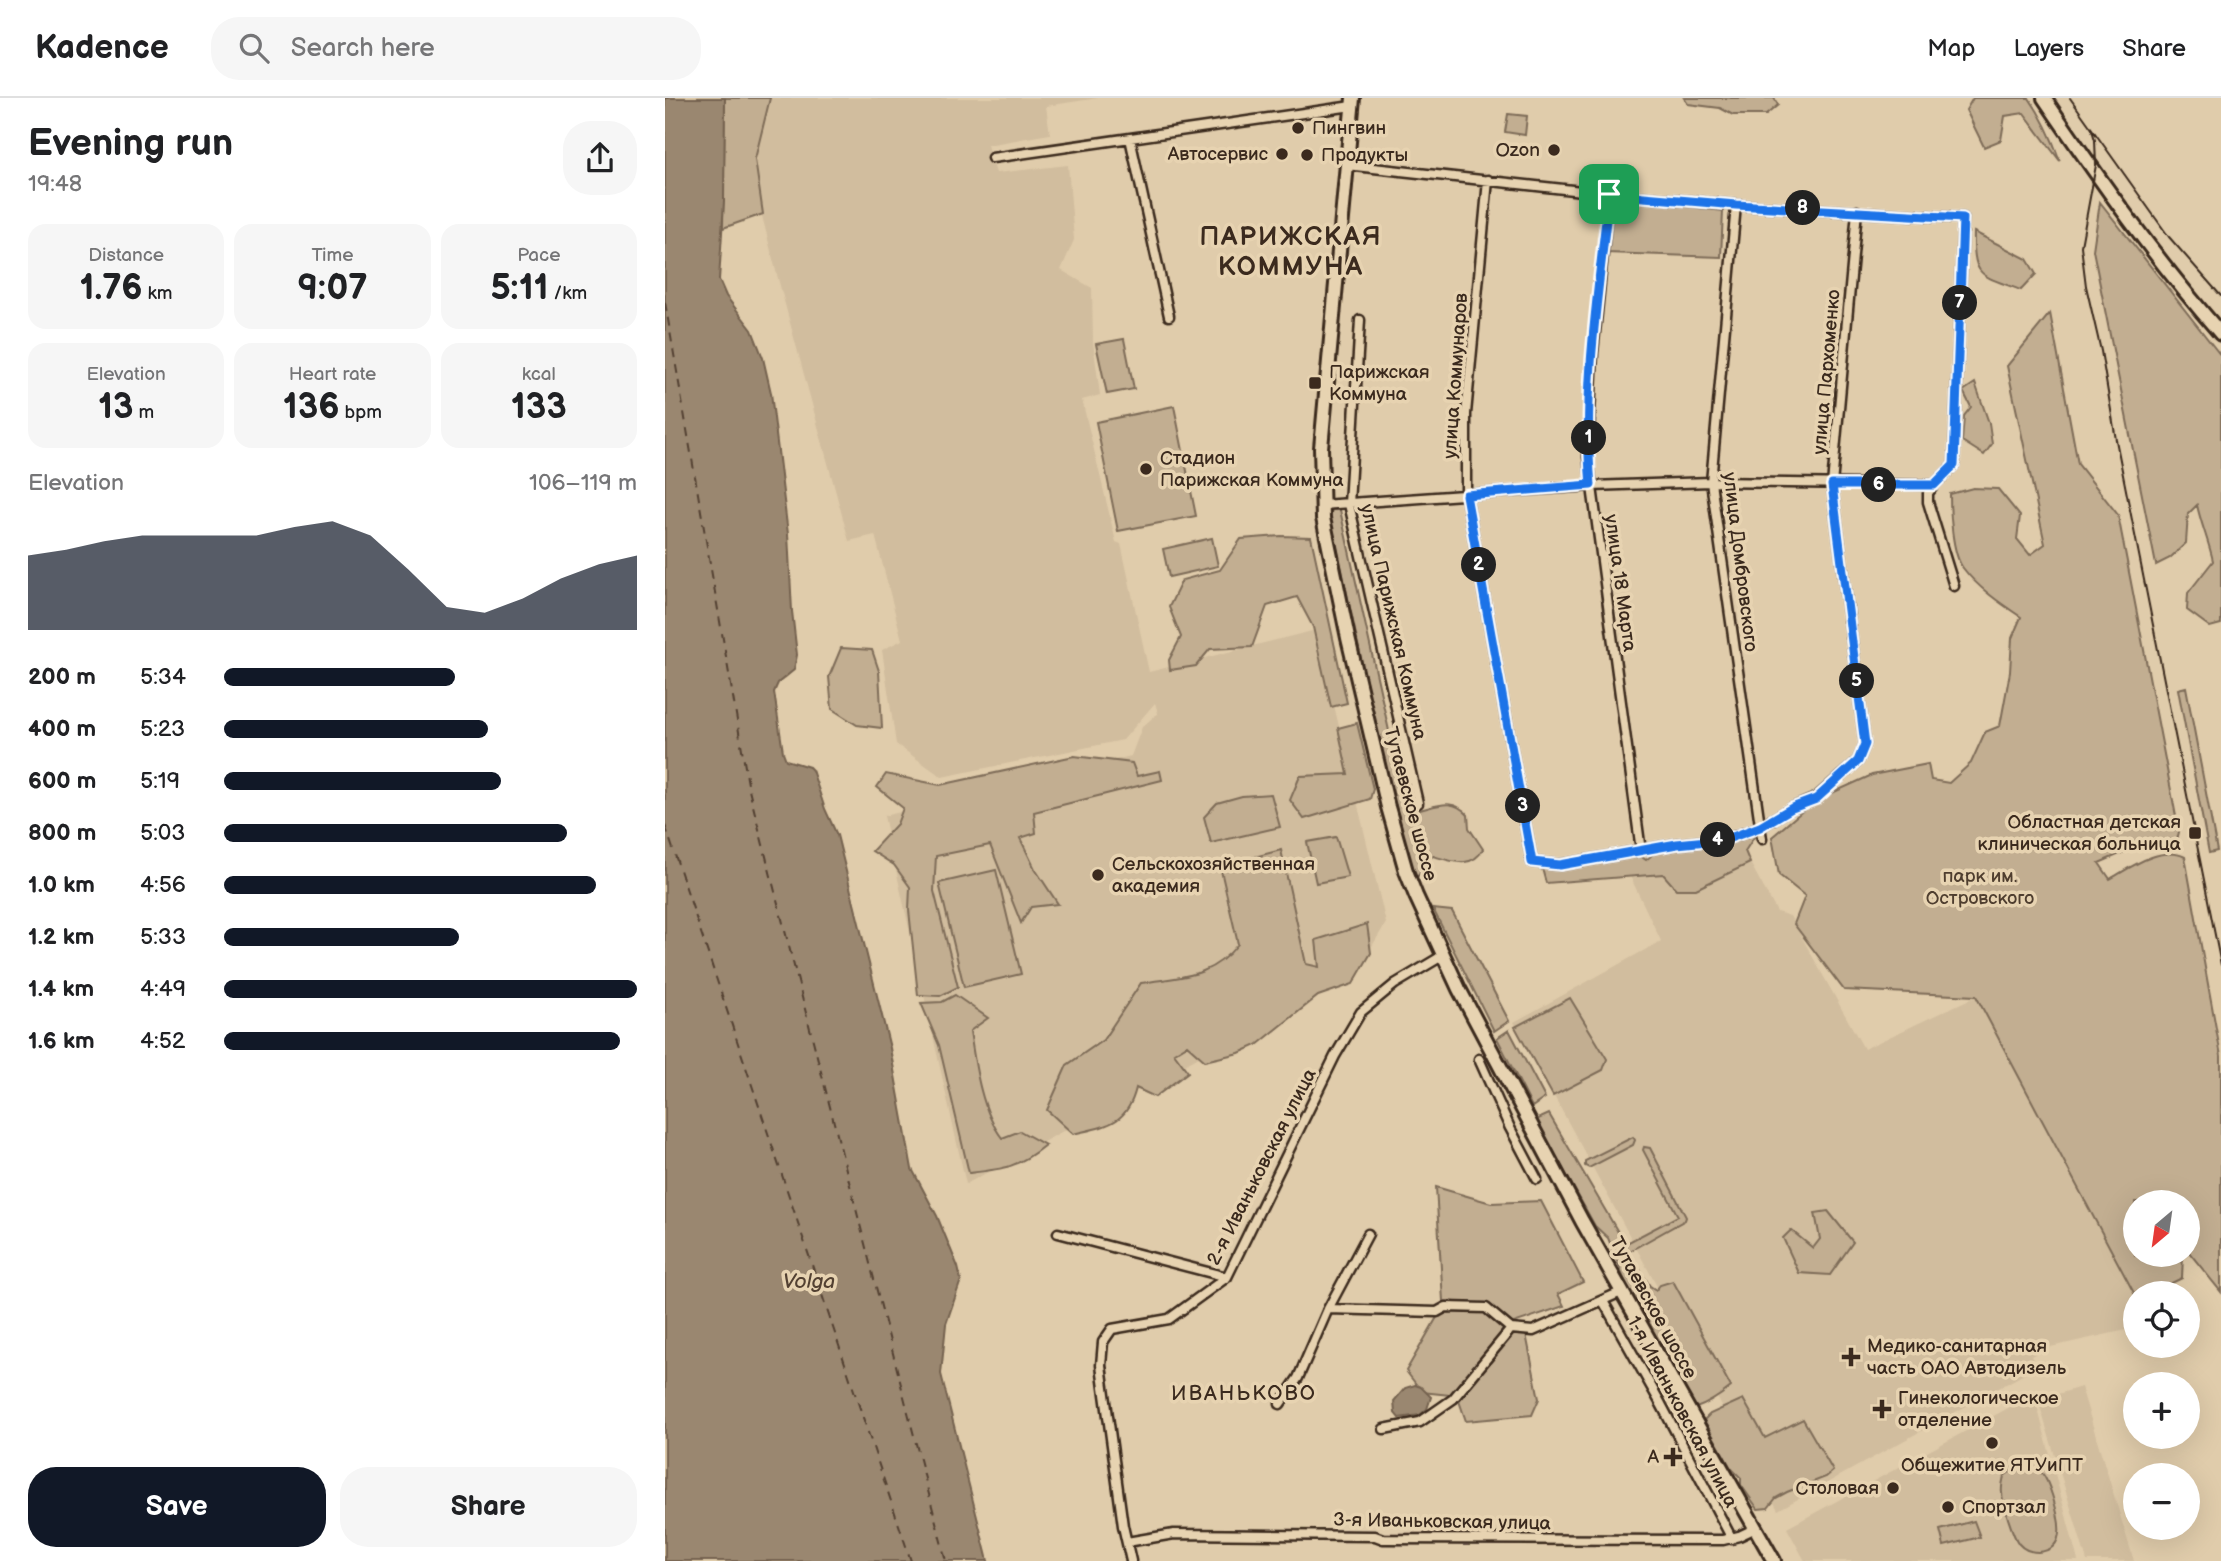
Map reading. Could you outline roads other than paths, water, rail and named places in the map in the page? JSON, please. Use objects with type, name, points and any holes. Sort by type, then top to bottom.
[{"type":"main road","points":[[2044,98],[2107,190],[2191,300],[2221,334]]},
{"type":"main road","name":"Тутаевское шоссе","points":[[1352,102],[1321,448],[1322,505],[1348,638],[1406,871],[1442,956],[1528,1120],[1621,1292],[1774,1561]]},
{"type":"street","points":[[992,158],[1352,102]]},
{"type":"street","points":[[1130,138],[1169,316]]},
{"type":"street","points":[[1346,165],[1736,205],[1963,218],[1954,465],[1928,493],[1928,502],[1954,586]]},
{"type":"street","name":"улица Коммунаров","points":[[1488,180],[1466,414],[1466,495],[1532,862],[1560,865],[1641,851]]},
{"type":"street","name":"улица 18 Марта","points":[[1609,194],[1593,353],[1588,457],[1641,851]]},
{"type":"street","name":"улица Домбровского","points":[[1736,205],[1711,482],[1762,839]]},
{"type":"street","name":"улица Пархоменко","points":[[1760,827],[1792,808],[1816,799],[1858,761],[1865,744],[1832,485],[1857,211]]},
{"type":"street","name":"улица Парижская Коммуна","points":[[1360,320],[1349,504],[1417,803]]},
{"type":"street","points":[[1322,505],[1591,485],[1711,482],[1934,485]]},
{"type":"street","points":[[1641,851],[1727,839],[1760,827]]},
{"type":"street","name":"2-я Иваньковская улица","points":[[1127,1542],[1101,1365],[1103,1342],[1112,1329],[1169,1319],[1227,1277],[1335,1056],[1361,1012],[1395,984],[1442,956]]},
{"type":"street","points":[[1479,1059],[1510,1128],[1537,1179]]},
{"type":"street","points":[[1510,1128],[1528,1120]]},
{"type":"street","points":[[1058,1233],[1227,1277]]},
{"type":"street","points":[[1280,1404],[1298,1378],[1328,1309],[1368,1234]]},
{"type":"street","points":[[1328,1309],[1437,1312],[1446,1307],[1486,1308],[1511,1329],[1533,1331],[1621,1292]]},
{"type":"street","name":"1-я Иваньковская улица","points":[[1603,1301],[1732,1539]]},
{"type":"street","points":[[1384,1429],[1420,1422],[1453,1399],[1511,1329]]},
{"type":"street","name":"3-я Иваньковская улица","points":[[1127,1542],[1174,1534],[1375,1536],[1383,1539],[1732,1539],[1756,1528]]},
{"type":"street","points":[[1127,1542],[1131,1561]]},
{"type":"water","name":"Volga","points":[[665,98],[725,98],[724,201],[719,280],[726,296],[752,330],[763,358],[771,393],[788,534],[797,655],[794,670],[778,683],[774,692],[783,752],[786,760],[812,770],[837,835],[890,1048],[912,1169],[937,1216],[958,1267],[961,1280],[946,1324],[941,1374],[988,1561],[665,1561]]},
{"type":"water","points":[[1415,1385],[1431,1397],[1427,1409],[1420,1415],[1399,1418],[1395,1413],[1394,1401],[1405,1388]]},
{"type":"tram line","points":[[2070,98],[2169,237],[2221,296]]},
{"type":"tram line","points":[[2092,130],[2096,165],[2081,246],[2086,286],[2221,965]]},
{"type":"place","name":"Пингвин","points":[[1298,128]]},
{"type":"place","name":"Ozon","points":[[1554,150]]},
{"type":"place","name":"Автосервис","points":[[1282,154]]},
{"type":"place","name":"Продукты","points":[[1307,155]]},
{"type":"place","name":"Парижская Коммуна","points":[[1315,383]]},
{"type":"place","name":"Стадион Парижская Коммуна","points":[[1146,469]]},
{"type":"place","name":"Областная детская клиническая больница","points":[[2195,833]]},
{"type":"place","name":"Сельскохозяйственная академия","points":[[1098,875]]},
{"type":"place","name":"Медико-санитарная часть ОАО Автодизель","points":[[1851,1357]]},
{"type":"place","name":"Гинекологическое отделение","points":[[1882,1409]]},
{"type":"place","name":"Общежитие ЯТУиПТ","points":[[1992,1443]]},
{"type":"place","name":"А","points":[[1673,1457]]},
{"type":"place","name":"Столовая","points":[[1893,1488]]},
{"type":"place","name":"Спортзал","points":[[1948,1507]]},
{"type":"district","name":"ПАРИЖСКАЯ КОММУНА","points":[[1291,252]]},
{"type":"district","name":"ИВАНЬКОВО","points":[[1244,1393]]},
{"type":"park label","name":"парк им. Островского","points":[[1980,887]]}]
